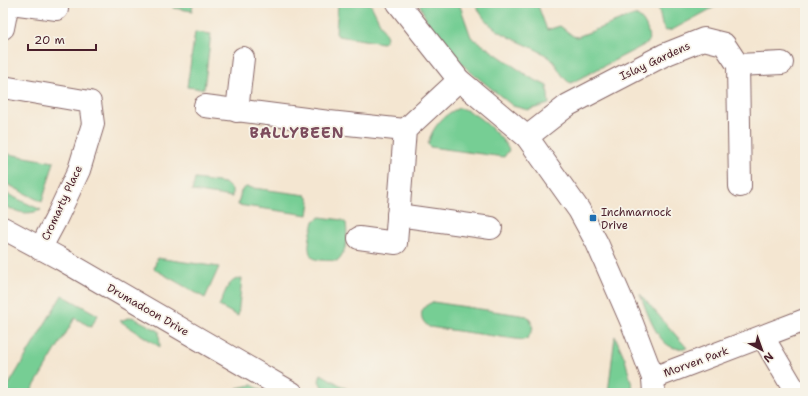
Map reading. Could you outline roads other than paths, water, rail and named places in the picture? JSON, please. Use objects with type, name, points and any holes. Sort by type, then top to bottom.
[{"type":"street","points":[[3,28],[8,3]]},
{"type":"street","points":[[11,3],[57,9]]},
{"type":"street","points":[[398,3],[459,80],[527,137],[579,210],[596,243],[632,323],[654,385]]},
{"type":"street","name":"Islay Gardens","points":[[527,137],[568,105],[664,55],[704,39],[724,44],[738,65]]},
{"type":"street","points":[[237,111],[243,58]]},
{"type":"street","points":[[740,186],[738,65],[782,63]]},
{"type":"street","points":[[359,238],[396,243],[405,130],[459,80]]},
{"type":"street","name":"Cromarty Place","points":[[3,87],[90,102],[92,124],[79,170],[40,249]]},
{"type":"street","points":[[205,106],[405,130]]},
{"type":"street","points":[[398,215],[491,228]]},
{"type":"street","name":"Drumadoon Drive","points":[[3,228],[292,393]]},
{"type":"street","name":"Morven Park","points":[[654,385],[805,320]]},
{"type":"street","points":[[763,337],[792,386],[794,393]]},
{"type":"place","name":"Inchmarnock Drive","points":[[593,218]]},
{"type":"district","name":"BALLYBEEN","points":[[297,133]]}]
